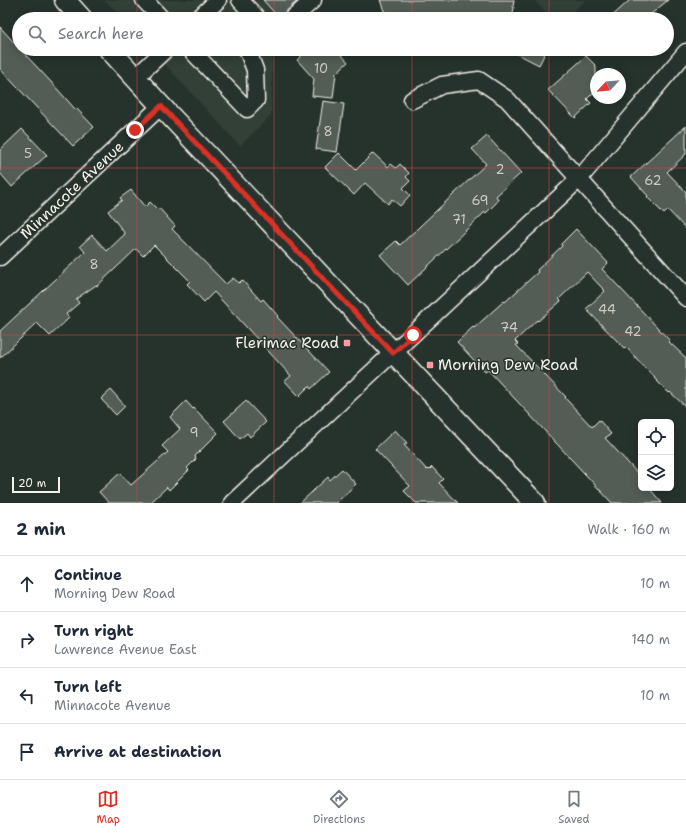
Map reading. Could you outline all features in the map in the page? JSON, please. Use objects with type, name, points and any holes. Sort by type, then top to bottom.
[{"type":"main road","points":[[65,0],[76,12]]},
{"type":"main road","points":[[115,56],[535,503]]},
{"type":"street","points":[[240,0],[251,12]]},
{"type":"street","points":[[300,12],[313,0]]},
{"type":"street","points":[[147,1],[156,12]]},
{"type":"street","points":[[232,503],[579,179],[686,52]]},
{"type":"street","points":[[135,78],[159,56]]},
{"type":"street","points":[[197,56],[247,109],[256,100],[255,70],[250,56]]},
{"type":"street","points":[[412,100],[442,85],[479,80],[507,99],[686,298]]},
{"type":"street","name":"Minnacote Avenue","points":[[0,257],[161,106]]},
{"type":"shaded area","points":[[105,0],[323,0],[310,12],[116,12]]},
{"type":"shaded area","points":[[534,0],[586,0],[573,12],[545,12]]},
{"type":"shaded area","points":[[157,56],[273,56],[271,115],[240,146]]},
{"type":"building","points":[[263,0],[298,0],[285,12],[274,12]]},
{"type":"building","points":[[380,0],[514,0],[513,12],[384,12]]},
{"type":"building","points":[[630,0],[668,0],[653,12],[617,12]]},
{"type":"building","points":[[0,27],[12,40],[12,56],[27,56],[75,109],[76,108],[94,127],[73,146],[0,69]]},
{"type":"building","points":[[301,56],[342,56],[348,62],[336,73],[333,98],[312,96],[314,79],[297,60]]},
{"type":"building","points":[[522,56],[544,56],[539,65]]},
{"type":"building","points":[[586,56],[596,66],[596,68],[590,68],[590,96],[587,99],[590,104],[575,118],[548,90]]},
{"type":"building","points":[[323,101],[344,104],[337,152],[316,149]]},
{"type":"building","points":[[686,126],[686,154],[667,172],[686,192],[686,229],[668,210],[664,214],[647,197],[648,196],[631,177]]},
{"type":"building","points":[[22,129],[47,155],[12,187],[0,173],[0,150]]},
{"type":"building","points":[[487,136],[521,173],[496,196],[498,199],[497,202],[486,213],[485,212],[408,285],[380,255],[396,241],[400,245],[486,164],[472,149]]},
{"type":"building","points":[[339,153],[356,170],[373,153],[388,167],[391,164],[396,168],[400,164],[409,173],[406,177],[410,181],[403,188],[410,195],[400,206],[392,199],[388,204],[365,183],[354,195],[325,167]]},
{"type":"building","points":[[131,190],[145,207],[150,202],[158,210],[159,208],[175,226],[172,229],[226,284],[233,278],[239,283],[242,280],[261,301],[263,299],[278,316],[277,317],[329,372],[311,389],[309,386],[299,396],[285,381],[291,376],[214,292],[204,302],[187,284],[190,281],[154,245],[143,256],[136,249],[97,286],[96,285],[76,299],[79,303],[66,314],[69,318],[50,336],[37,323],[0,358],[0,331],[85,252],[80,246],[92,235],[107,251],[125,234],[108,211],[122,200],[120,198]]},
{"type":"building","points":[[576,229],[608,263],[602,269],[670,341],[669,342],[686,358],[686,407],[670,392],[669,393],[626,347],[625,349],[586,309],[605,291],[587,272],[559,299],[561,301],[538,321],[537,320],[515,341],[518,344],[516,345],[566,397],[565,398],[592,427],[599,420],[611,434],[605,438],[638,474],[638,491],[652,491],[662,503],[612,503],[488,370],[485,372],[457,342],[538,272],[537,270],[562,246],[561,244]]},
{"type":"building","points":[[111,390],[125,406],[116,415],[101,399]]},
{"type":"building","points":[[186,401],[218,433],[195,456],[196,459],[187,468],[189,470],[169,490],[167,487],[150,503],[109,503],[99,492],[120,473],[131,485],[168,452],[162,446],[180,429],[170,417]]},
{"type":"building","points":[[246,401],[266,422],[250,437],[247,433],[240,439],[224,421]]},
{"type":"building","points":[[395,430],[407,443],[404,445],[427,470],[432,467],[443,479],[439,483],[458,503],[416,503],[404,491],[410,486],[375,449]]},
{"type":"building","points":[[342,469],[356,484],[336,503],[300,503],[328,477],[330,480]]},
{"type":"place","name":"Flerimac Road","points":[[347,343]]},
{"type":"place","name":"Morning Dew Road","points":[[430,365]]},
{"type":"route","points":[[135,130],[161,106],[393,353],[413,335]]}]
